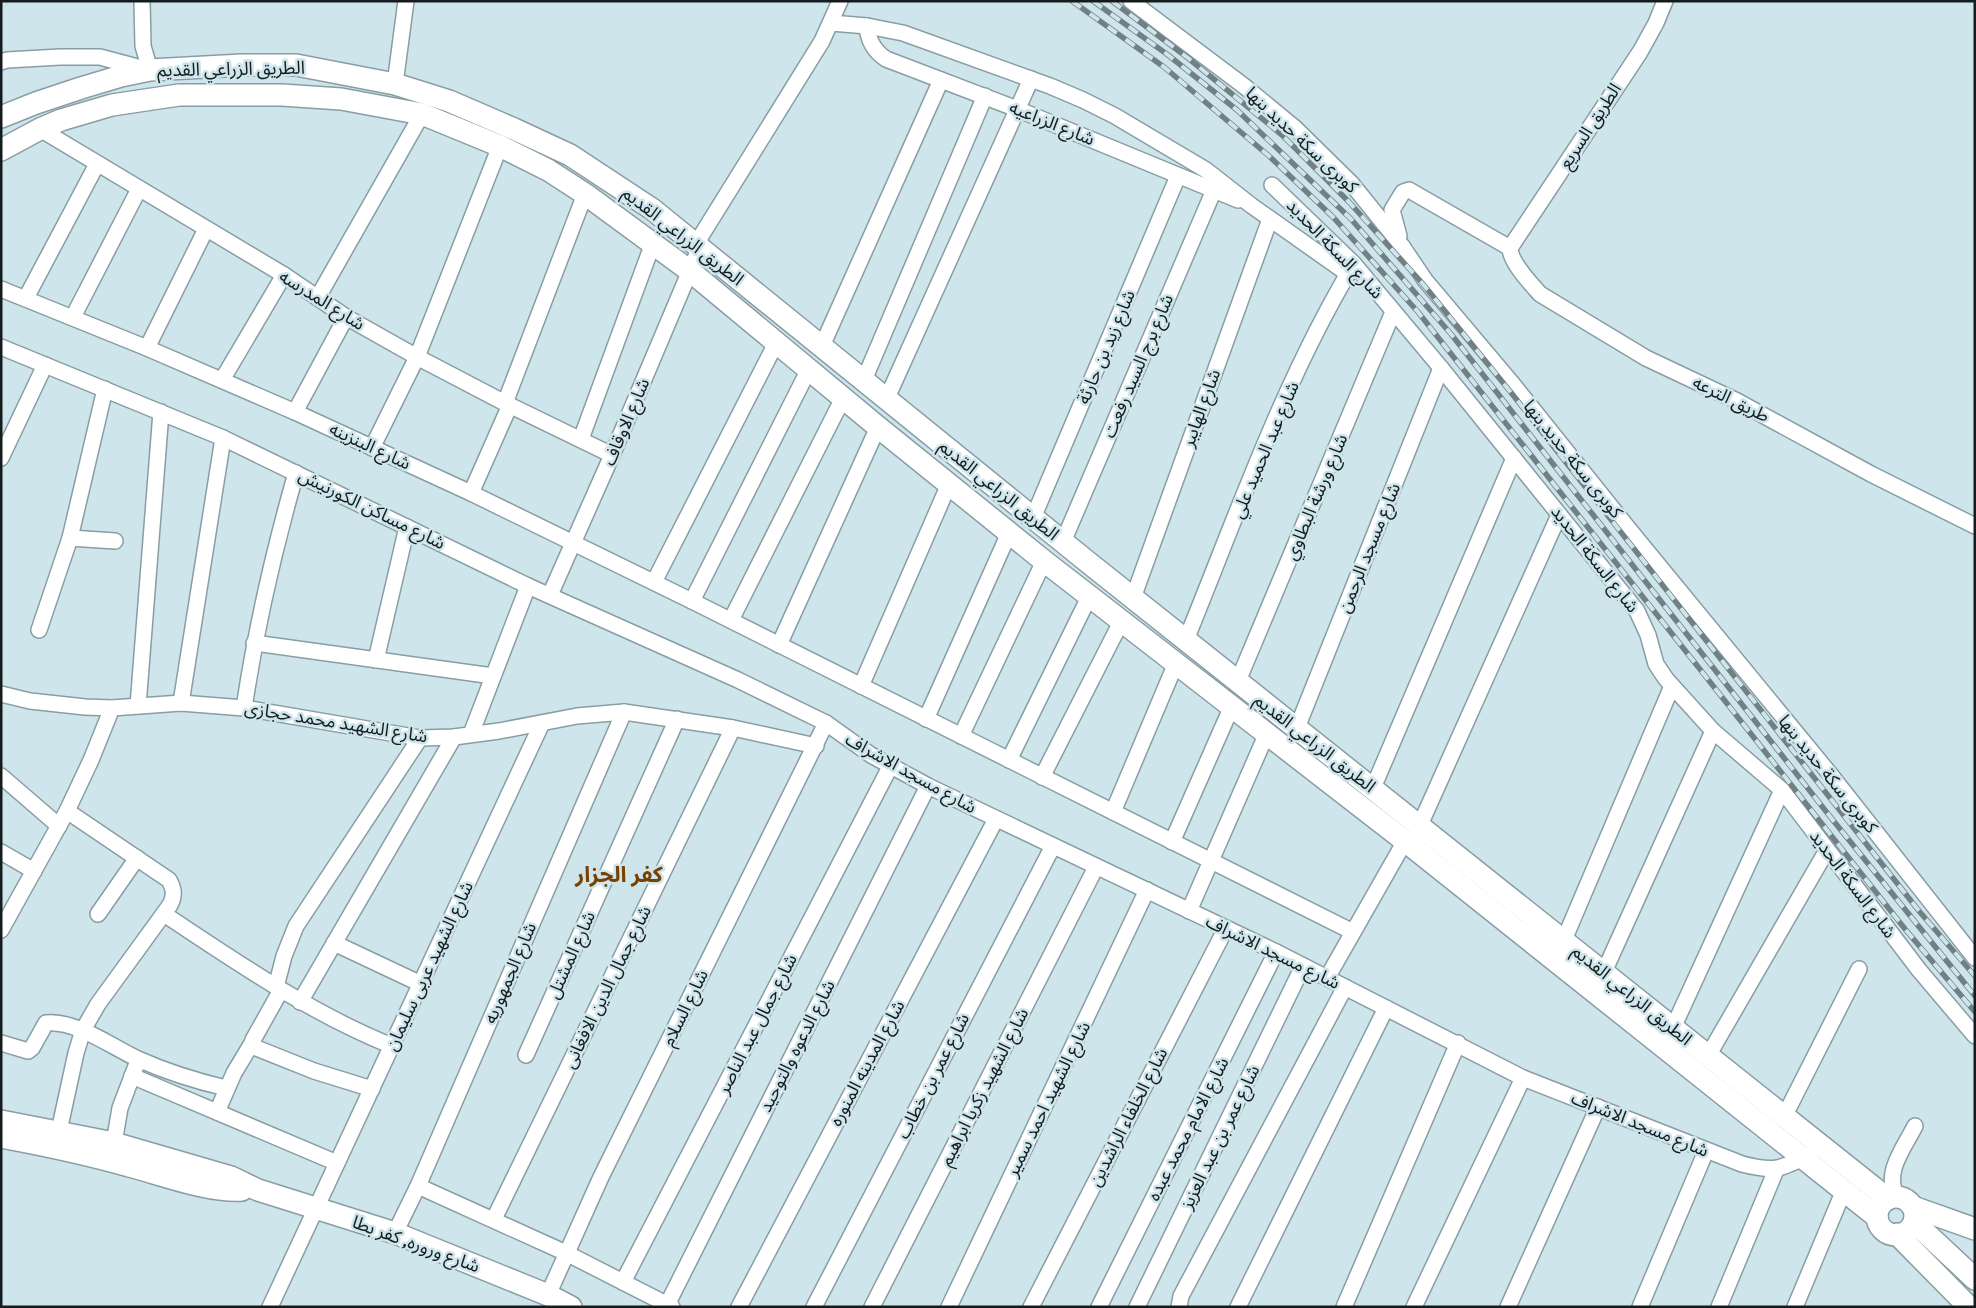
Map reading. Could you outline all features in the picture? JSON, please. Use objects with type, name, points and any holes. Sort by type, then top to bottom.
[{"type":"main road","points":[[281,64],[277,82],[282,95]]},
{"type":"main road","name":"الطريق الزراعي القديم","points":[[1,117],[81,88],[121,76],[150,70],[242,65],[296,65],[340,72],[394,84],[449,101],[514,128],[570,155],[652,208],[1033,518],[1823,1148],[1975,1279]]},
{"type":"main road","points":[[242,65],[251,80],[244,94]]},
{"type":"main road","name":"الطريق الزراعي القديم","points":[[1,150],[61,120],[112,105],[178,95],[282,95],[340,99],[422,114],[500,146],[548,170],[585,194],[690,271],[1009,534],[1405,840],[1844,1190],[1898,1213],[1969,1307]]},
{"type":"main road","name":"شارع وروره, كفر بطا","points":[[1,1121],[114,1143],[231,1177],[258,1190],[395,1234],[548,1295],[571,1307]]},
{"type":"main road","name":"شارع وروره, كفر بطا","points":[[1,1137],[81,1153],[220,1189],[237,1191],[258,1190]]},
{"type":"main road","points":[[1898,1213],[1975,1229]]},
{"type":"street","points":[[142,1],[143,46],[150,70]]},
{"type":"street","points":[[394,84],[406,1]]},
{"type":"street","name":"كوبرى سكة حديد بنها","points":[[1131,1],[1200,52],[1295,128],[1351,183],[1402,246],[1425,280],[1511,382],[1830,774],[1975,958]]},
{"type":"street","name":"الطريق السريع","points":[[1510,248],[1640,52],[1656,23],[1665,1]]},
{"type":"street","name":"شارع الاوقاف","points":[[550,595],[690,271],[698,245],[817,50],[831,23],[836,2]]},
{"type":"street","name":"شارع الزراعيه","points":[[831,23],[867,26],[903,34],[1032,79],[1083,100],[1116,116],[1206,170],[1270,219],[1351,269]]},
{"type":"street","name":"شارع الزراعيه","points":[[867,26],[871,44],[880,55],[985,96],[1252,206]]},
{"type":"street","points":[[1,62],[60,56],[100,57],[150,70]]},
{"type":"street","points":[[887,398],[1032,79]]},
{"type":"street","points":[[822,346],[941,80]]},
{"type":"street","points":[[864,380],[985,96]]},
{"type":"street","points":[[318,297],[422,114]]},
{"type":"street","name":"شارع المدرسه","points":[[40,129],[284,275],[346,316],[417,357],[507,404],[612,455]]},
{"type":"street","points":[[372,448],[417,357],[500,146]]},
{"type":"street","points":[[26,298],[97,164]]},
{"type":"street","name":"شارع زيد بن حارثة","points":[[1033,518],[1178,176]]},
{"type":"street","name":"شارع السكة الحديد","points":[[1272,185],[1394,312],[1441,368],[1637,611],[1648,635],[1656,664],[1672,686],[1713,732],[1782,790],[1918,970],[1975,1036]]},
{"type":"street","points":[[73,317],[139,189]]},
{"type":"street","name":"شارع برج السيد رفعت","points":[[1063,542],[1214,190]]},
{"type":"street","points":[[1402,246],[1392,210],[1403,192],[1409,190],[1510,248]]},
{"type":"street","points":[[472,492],[507,404],[585,194]]},
{"type":"street","name":"شارع الهايبر","points":[[1133,598],[1270,219]]},
{"type":"street","points":[[148,348],[206,229]]},
{"type":"street","points":[[581,440],[653,243]]},
{"type":"street","name":"طريق الترعه","points":[[1510,248],[1513,258],[1531,285],[1540,294],[1646,358],[1736,401],[1871,474],[1975,526]]},
{"type":"street","name":"شارع عبد الحميد علي","points":[[1186,640],[1274,425],[1321,323],[1351,269]]},
{"type":"street","points":[[222,380],[284,275]]},
{"type":"street","name":"شارع البنزينه","points":[[1,289],[148,348],[472,492],[731,620]]},
{"type":"street","name":"شارع ورشة البطاوي","points":[[1238,681],[1394,312]]},
{"type":"street","points":[[295,412],[346,316]]},
{"type":"street","points":[[654,582],[776,343]]},
{"type":"street","name":"شارع مساكن الكورنيش","points":[[1,347],[223,438],[528,586],[738,680]]},
{"type":"street","points":[[1,458],[45,365]]},
{"type":"street","name":"شارع مسجد الرحمن","points":[[1297,728],[1441,368]]},
{"type":"street","points":[[692,601],[809,369]]},
{"type":"street","points":[[39,630],[70,538],[105,389]]},
{"type":"street","points":[[843,398],[731,620],[1353,932]]},
{"type":"street","points":[[138,706],[160,412]]},
{"type":"street","points":[[779,645],[878,427]]},
{"type":"street","points":[[181,703],[223,438]]},
{"type":"street","points":[[1373,788],[1514,458]]},
{"type":"street","points":[[244,708],[254,643],[272,557],[296,472]]},
{"type":"street","points":[[860,686],[949,484]]},
{"type":"street","points":[[1420,825],[1560,515]]},
{"type":"street","points":[[376,660],[407,527]]},
{"type":"street","points":[[926,719],[1009,534]]},
{"type":"street","points":[[70,538],[115,541]]},
{"type":"street","points":[[961,736],[1044,561]]},
{"type":"street","points":[[470,734],[528,586]]},
{"type":"street","points":[[1009,760],[1090,595]]},
{"type":"street","points":[[1042,777],[1122,620]]},
{"type":"street","points":[[254,643],[493,676]]},
{"type":"street","points":[[1113,812],[1176,663]]},
{"type":"street","name":"شارع مسجد الاشراف","points":[[738,680],[826,724],[864,750],[928,786],[1276,952],[1523,1078],[1706,1151],[1760,1169],[1776,1170]]},
{"type":"street","points":[[1564,940],[1672,686]]},
{"type":"street","name":"شارع الشهيد محمد حجازى","points":[[1,694],[30,701],[85,707],[112,708],[181,703],[244,708],[420,738],[454,738],[577,716],[624,712],[733,728],[816,746]]},
{"type":"street","points":[[1172,842],[1232,706]]},
{"type":"street","points":[[2,929],[67,811],[91,760],[112,708]]},
{"type":"street","name":"شارع الجمهوريه","points":[[395,1234],[418,1186],[624,712]]},
{"type":"street","name":"شارع المشتل","points":[[526,1055],[677,719]]},
{"type":"street","name":"شارع الشهيد عربى سليمان","points":[[270,1307],[542,723]]},
{"type":"street","name":"شارع السلام","points":[[548,1295],[601,1177],[826,724]]},
{"type":"street","name":"شارع جمال الدين الافغانى","points":[[494,1219],[733,728]]},
{"type":"street","points":[[1604,972],[1713,732]]},
{"type":"street","points":[[1189,911],[1267,733]]},
{"type":"street","points":[[217,1112],[226,1088],[252,1043],[279,989],[284,956],[296,926],[420,738]]},
{"type":"street","points":[[300,1002],[454,738]]},
{"type":"street","name":"شارع جمال عبد الناصر","points":[[623,1282],[890,765]]},
{"type":"street","points":[[1,776],[59,826]]},
{"type":"street","name":"شارع الدعوه والتوحيد","points":[[668,1306],[928,786]]},
{"type":"street","points":[[1673,1028],[1782,790]]},
{"type":"street","points":[[59,1131],[83,1030],[98,1004],[164,914],[174,897],[174,888],[169,880],[67,811]]},
{"type":"street","name":"شارع المدينه المنوره","points":[[739,1307],[996,819]]},
{"type":"street","points":[[1327,978],[1405,840]]},
{"type":"street","name":"شارع عمر بن خطاب","points":[[814,1307],[1053,846]]},
{"type":"street","points":[[1708,1056],[1827,850]]},
{"type":"street","points":[[1,852],[34,870]]},
{"type":"street","points":[[98,914],[137,858]]},
{"type":"street","name":"شارع الشهيد زكريا ابراهيم","points":[[872,1307],[1096,867]]},
{"type":"street","name":"شارع الشهيد احمد سمير","points":[[949,1307],[1148,890]]},
{"type":"street","points":[[164,914],[300,1002],[335,1021],[392,1046]]},
{"type":"street","name":"شارع الخلفاء الراشدين","points":[[1031,1307],[1226,928]]},
{"type":"street","points":[[334,943],[420,984]]},
{"type":"street","name":"شارع الامام محمد عبده","points":[[1099,1307],[1276,952]]},
{"type":"street","name":"شارع عمر بن عبد العزيز","points":[[1137,1307],[1303,966]]},
{"type":"street","points":[[1784,1117],[1859,969]]},
{"type":"street","points":[[1179,1307],[1182,1296],[1344,987]]},
{"type":"street","points":[[1238,1307],[1386,1008]]},
{"type":"street","points":[[1,1043],[28,1051],[32,1048],[46,1023],[57,1024],[83,1030],[139,1059],[182,1076],[226,1088]]},
{"type":"street","points":[[252,1043],[254,1047],[285,1060],[372,1089]]},
{"type":"street","points":[[1344,1307],[1458,1044]]},
{"type":"street","points":[[114,1143],[120,1108],[139,1059]]},
{"type":"street","points":[[132,1076],[337,1163]]},
{"type":"street","points":[[1414,1307],[1523,1078]]},
{"type":"street","points":[[1508,1307],[1598,1107]]},
{"type":"street","points":[[1898,1213],[1891,1185],[1892,1172],[1915,1126]]},
{"type":"street","points":[[1719,1307],[1776,1170],[1823,1148]]},
{"type":"street","points":[[1640,1307],[1706,1151]]},
{"type":"street","points":[[418,1186],[566,1253],[668,1306]]},
{"type":"street","points":[[1795,1307],[1844,1190]]},
{"type":"railway","points":[[1072,1],[1164,67],[1269,156],[1333,217],[1418,312],[1905,929],[1975,1012]]},
{"type":"railway","points":[[1093,1],[1168,55],[1237,110],[1351,219],[1451,334],[1832,819],[1975,996]]},
{"type":"railway","points":[[1112,1],[1188,58],[1282,135],[1349,202],[1423,284],[1513,395],[1919,911],[1975,976]]},
{"type":"district","name":"كفر الجزار","points":[[619,874]]}]
